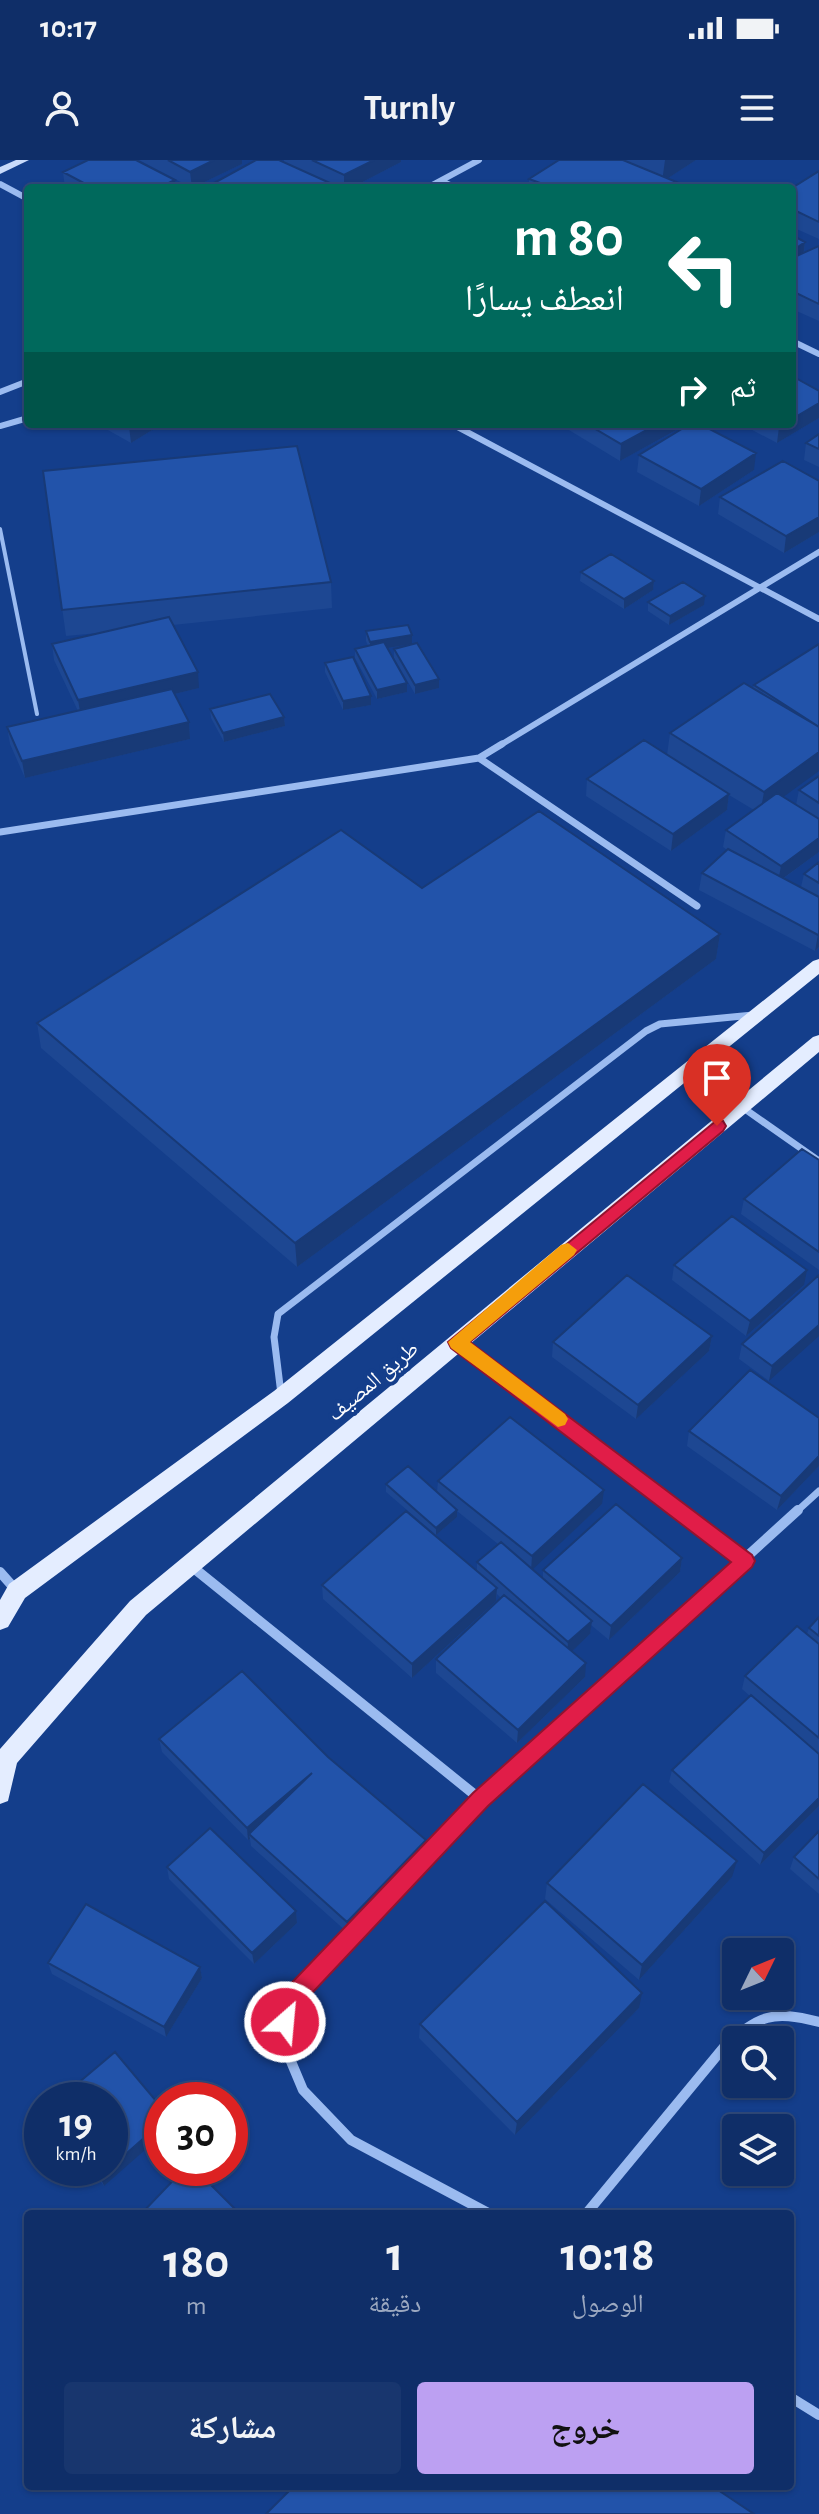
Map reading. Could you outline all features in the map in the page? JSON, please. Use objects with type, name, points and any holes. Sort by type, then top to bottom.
[{"type":"main road","name":"طريق المصيف","points":[[0,1620],[17,1591],[281,1397],[819,965]]},
{"type":"main road","name":"طريق المصيف","points":[[0,1793],[7,1758],[138,1608],[819,1042]]},
{"type":"street","points":[[0,171],[24,160]]},
{"type":"street","points":[[435,184],[479,160]]},
{"type":"street","points":[[441,181],[448,184]]},
{"type":"street","points":[[0,184],[24,197]]},
{"type":"street","points":[[796,343],[819,354]]},
{"type":"street","points":[[0,392],[24,383]]},
{"type":"street","points":[[0,426],[24,419]]},
{"type":"street","points":[[459,428],[819,619]]},
{"type":"street","points":[[0,832],[479,758],[761,590],[819,552]]},
{"type":"street","points":[[479,758],[697,906]]},
{"type":"street","points":[[281,1397],[274,1337],[278,1314],[646,1031],[660,1024],[758,1015]]},
{"type":"street","points":[[741,1106],[819,1161]]},
{"type":"street","points":[[457,1342],[745,1561]]},
{"type":"street","points":[[482,2210],[351,2140],[303,2090],[282,2040],[288,2003],[480,1799],[819,1491]]},
{"type":"street","points":[[190,1564],[480,1799]]},
{"type":"street","points":[[0,1572],[17,1591]]},
{"type":"street","points":[[589,2210],[724,2047],[746,2027],[762,2016],[782,2012],[819,2022]]},
{"type":"street","points":[[794,2399],[819,2415]]},
{"type":"lane","points":[[0,529],[37,714]]},
{"type":"building","points":[[88,160],[136,160],[175,180],[166,184],[86,184],[63,172]]},
{"type":"building","points":[[168,160],[214,160],[190,172]]},
{"type":"building","points":[[256,160],[279,160],[332,184],[216,184],[214,183]]},
{"type":"building","points":[[312,160],[374,160],[344,175]]},
{"type":"building","points":[[559,160],[623,160],[681,184],[543,184],[529,179]]},
{"type":"building","points":[[819,171],[819,222],[796,211],[796,185]]},
{"type":"building","points":[[796,237],[805,242],[796,248]]},
{"type":"building","points":[[819,246],[819,304],[796,293],[796,256]]},
{"type":"building","points":[[796,378],[819,391],[819,403],[796,417]]},
{"type":"building","points":[[594,428],[651,428],[621,444]]},
{"type":"building","points":[[683,428],[708,428],[756,453],[701,489],[639,455]]},
{"type":"building","points":[[819,434],[819,449],[806,443]]},
{"type":"building","points":[[297,446],[331,582],[62,610],[43,471]]},
{"type":"building","points":[[783,461],[819,481],[819,517],[786,536],[720,497]]},
{"type":"building","points":[[611,554],[654,581],[624,599],[581,572]]},
{"type":"building","points":[[683,582],[705,596],[670,616],[648,602]]},
{"type":"building","points":[[169,617],[198,672],[78,700],[52,644]]},
{"type":"building","points":[[408,625],[412,635],[370,642],[366,631]]},
{"type":"building","points":[[384,642],[407,683],[377,690],[355,649]]},
{"type":"building","points":[[417,643],[439,679],[415,685],[394,649]]},
{"type":"building","points":[[819,644],[819,727],[754,685]]},
{"type":"building","points":[[353,657],[371,696],[343,701],[325,663]]},
{"type":"building","points":[[744,683],[819,727],[819,752],[764,792],[670,733]]},
{"type":"building","points":[[172,689],[189,722],[22,761],[7,727]]},
{"type":"building","points":[[270,694],[284,717],[223,733],[210,709]]},
{"type":"building","points":[[644,740],[729,794],[673,834],[587,779]]},
{"type":"building","points":[[819,776],[819,803],[799,790]]},
{"type":"building","points":[[777,793],[819,819],[819,838],[781,866],[726,830]]},
{"type":"building","points":[[539,811],[720,934],[295,1243],[37,1023],[341,830],[422,888]]},
{"type":"building","points":[[728,849],[819,897],[819,934],[702,873]]},
{"type":"building","points":[[819,862],[819,883],[804,874]]},
{"type":"building","points":[[802,1149],[819,1160],[819,1252],[744,1199]]},
{"type":"building","points":[[732,1216],[807,1270],[750,1321],[674,1265]]},
{"type":"building","points":[[627,1275],[712,1336],[638,1405],[553,1342]]},
{"type":"building","points":[[819,1275],[819,1325],[772,1366],[742,1344]]},
{"type":"building","points":[[750,1370],[819,1418],[819,1456],[781,1496],[689,1431]]},
{"type":"building","points":[[510,1417],[604,1490],[532,1556],[438,1481]]},
{"type":"building","points":[[408,1466],[457,1510],[436,1528],[386,1484]]},
{"type":"building","points":[[616,1504],[682,1558],[611,1626],[543,1570]]},
{"type":"building","points":[[406,1511],[497,1588],[412,1664],[322,1585]]},
{"type":"building","points":[[501,1542],[592,1621],[568,1642],[477,1562]]},
{"type":"building","points":[[504,1595],[586,1663],[518,1730],[436,1659]]},
{"type":"building","points":[[819,1617],[819,1636],[809,1628]]},
{"type":"building","points":[[797,1626],[819,1644],[819,1738],[745,1676]]},
{"type":"building","points":[[242,1671],[328,1757],[426,1840],[347,1922],[249,1834],[312,1773],[247,1828],[159,1739]]},
{"type":"building","points":[[751,1695],[819,1754],[819,1798],[764,1853],[672,1770]]},
{"type":"building","points":[[643,1784],[737,1861],[642,1965],[547,1883]]},
{"type":"building","points":[[210,1828],[296,1911],[252,1953],[167,1867]]},
{"type":"building","points":[[819,1831],[819,1879],[794,1857]]},
{"type":"building","points":[[545,1901],[642,1993],[517,2122],[420,2024]]},
{"type":"building","points":[[86,1904],[200,1967],[164,2027],[48,1963]]},
{"type":"building","points":[[115,2052],[144,2087],[144,2138],[128,2152],[128,2082],[79,2082]]},
{"type":"building","points":[[168,2186],[212,2186],[236,2210],[145,2210]]},
{"type":"building","points":[[290,2490],[718,2490],[754,2514],[266,2514]]},
{"type":"slow traffic","points":[[558,1419],[457,1342],[568,1250]]},
{"type":"route","points":[[285,2022],[288,2003],[480,1799],[745,1561],[457,1342],[717,1126]]}]
